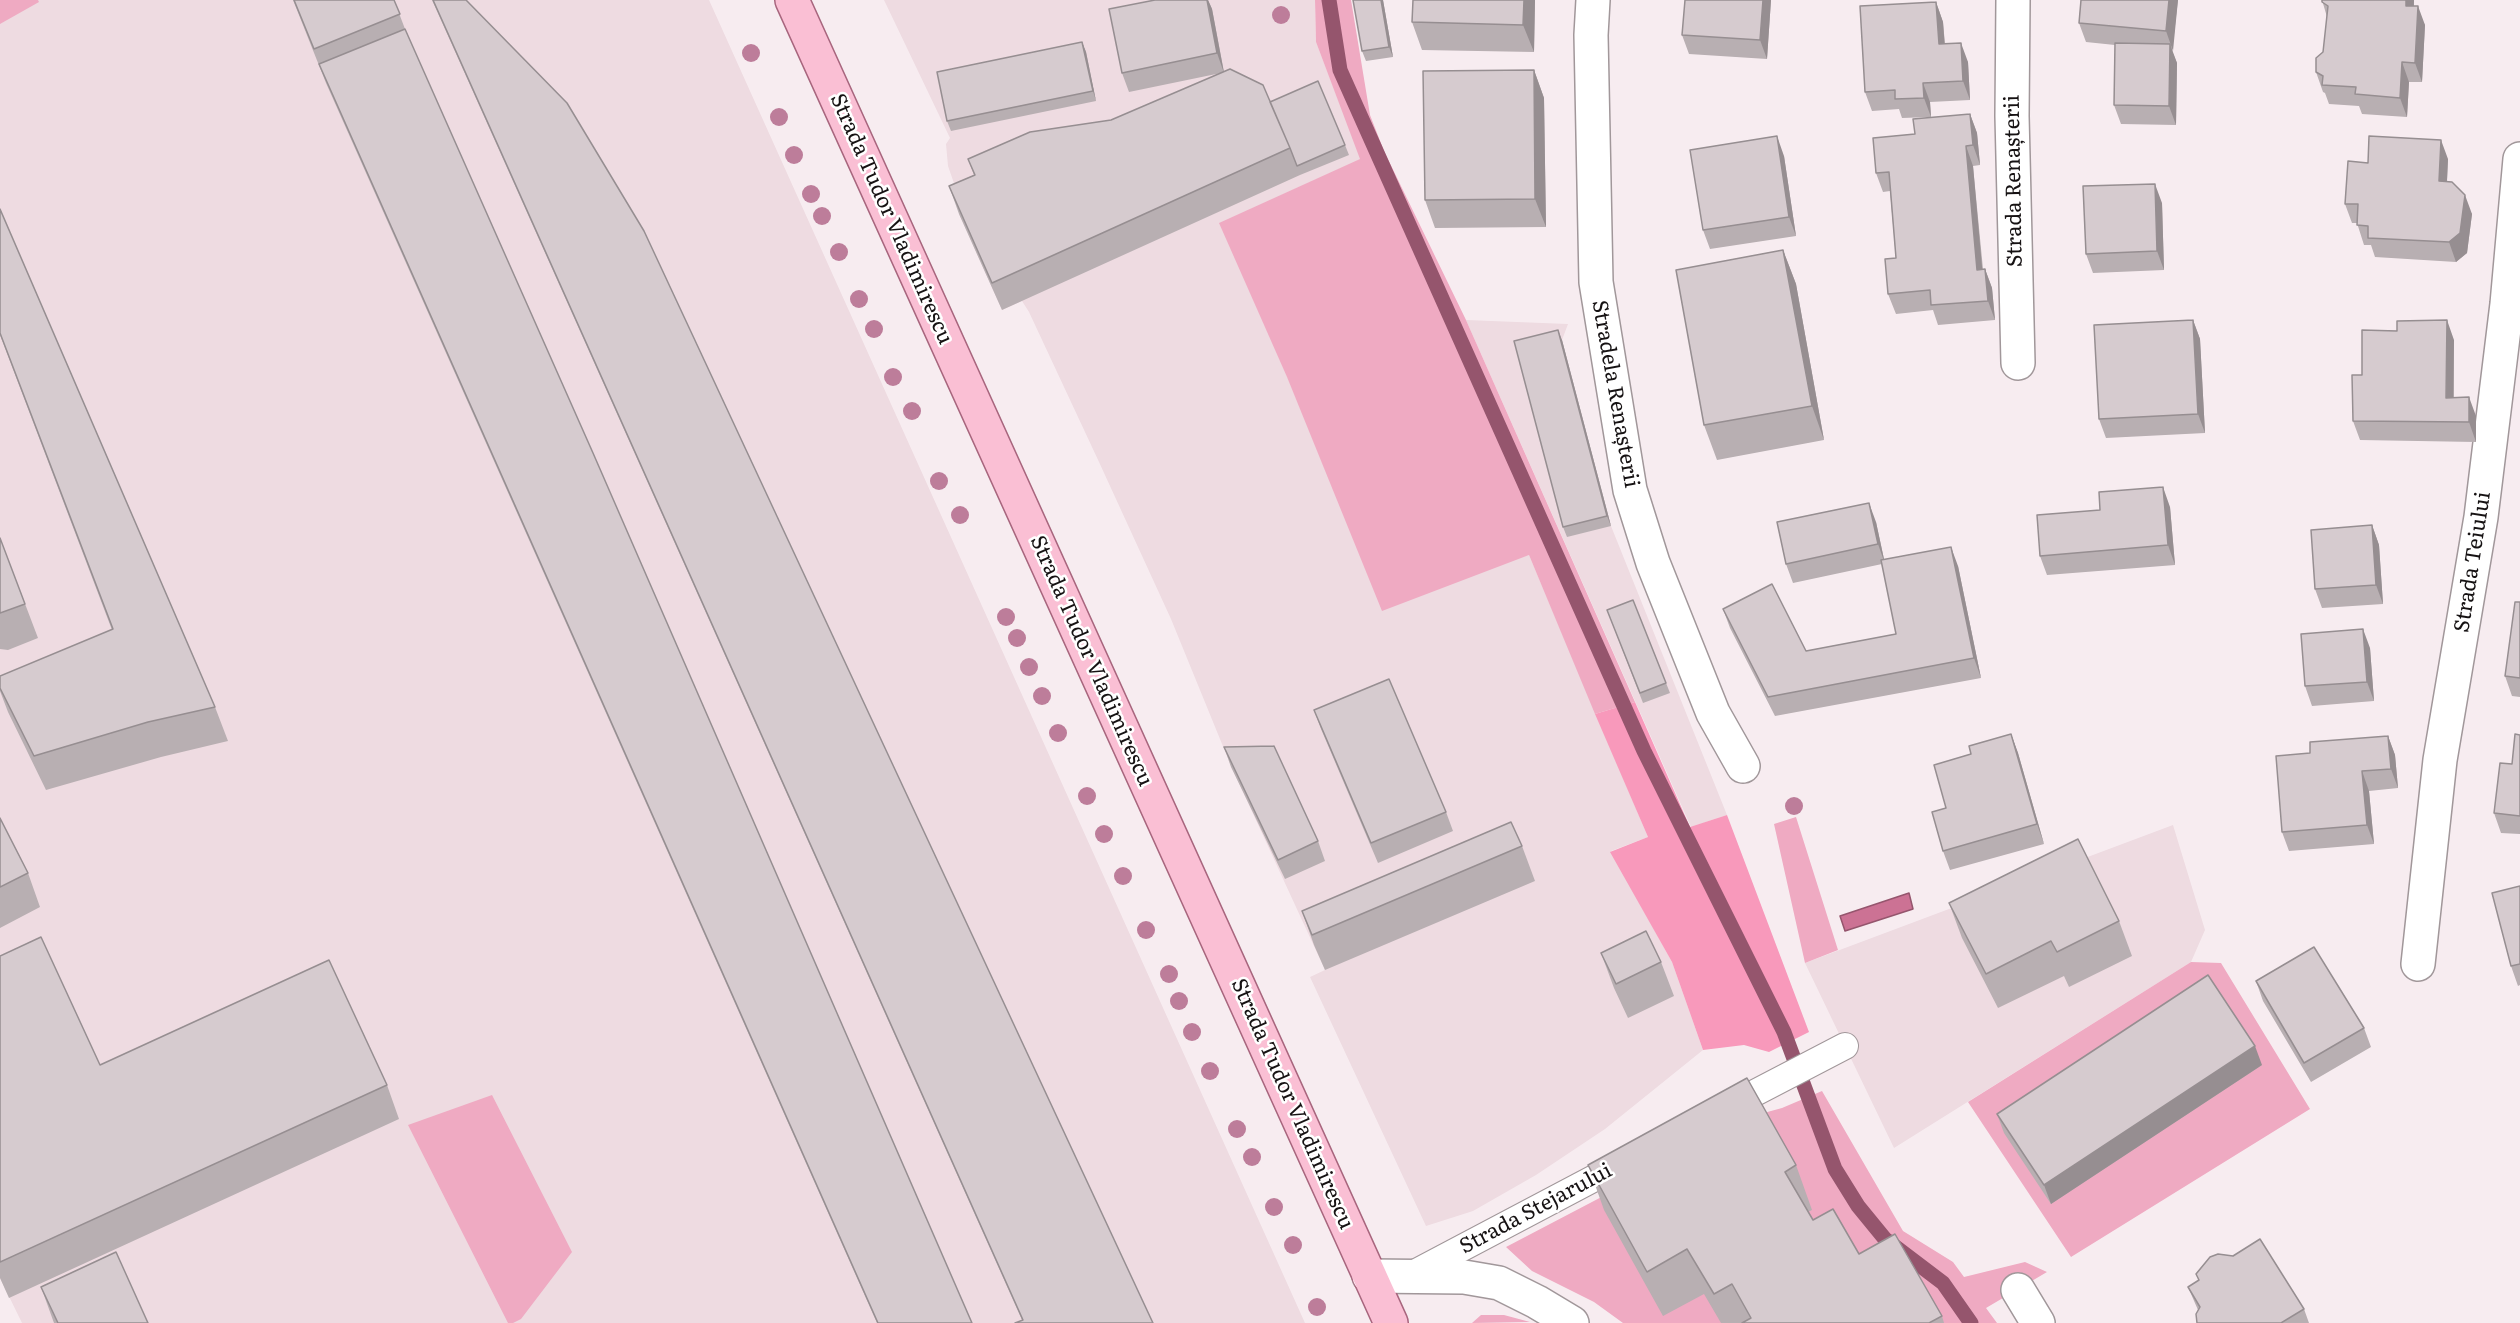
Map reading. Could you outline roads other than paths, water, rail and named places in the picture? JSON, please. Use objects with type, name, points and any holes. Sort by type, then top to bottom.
[{"type":"main road","name":"Strada Tudor Vladimirescu","points":[[792,0],[1390,1323]]},
{"type":"street","name":"Stradela Renașterii","points":[[1593,0],[1591,35],[1596,282],[1630,490],[1653,563],[1713,712],[1743,766]]},
{"type":"street","name":"Strada Renașterii","points":[[2013,0],[2012,116],[2018,363]]},
{"type":"street","name":"Strada Teiului","points":[[2418,964],[2440,760],[2481,517],[2507,304],[2520,159]]},
{"type":"street","points":[[1369,1276],[1464,1277],[1499,1283],[1572,1323]]},
{"type":"street","points":[[2018,1290],[2038,1323]]},
{"type":"lane","points":[[1708,1118],[1834,1052]]},
{"type":"lane","name":"Strada Stejarului","points":[[1408,1277],[1647,1150]]},
{"type":"waterway","points":[[1329,0],[1340,70],[1644,751],[1784,1032],[1835,1169],[1858,1206],[1885,1239],[1943,1283],[1971,1323]]}]
